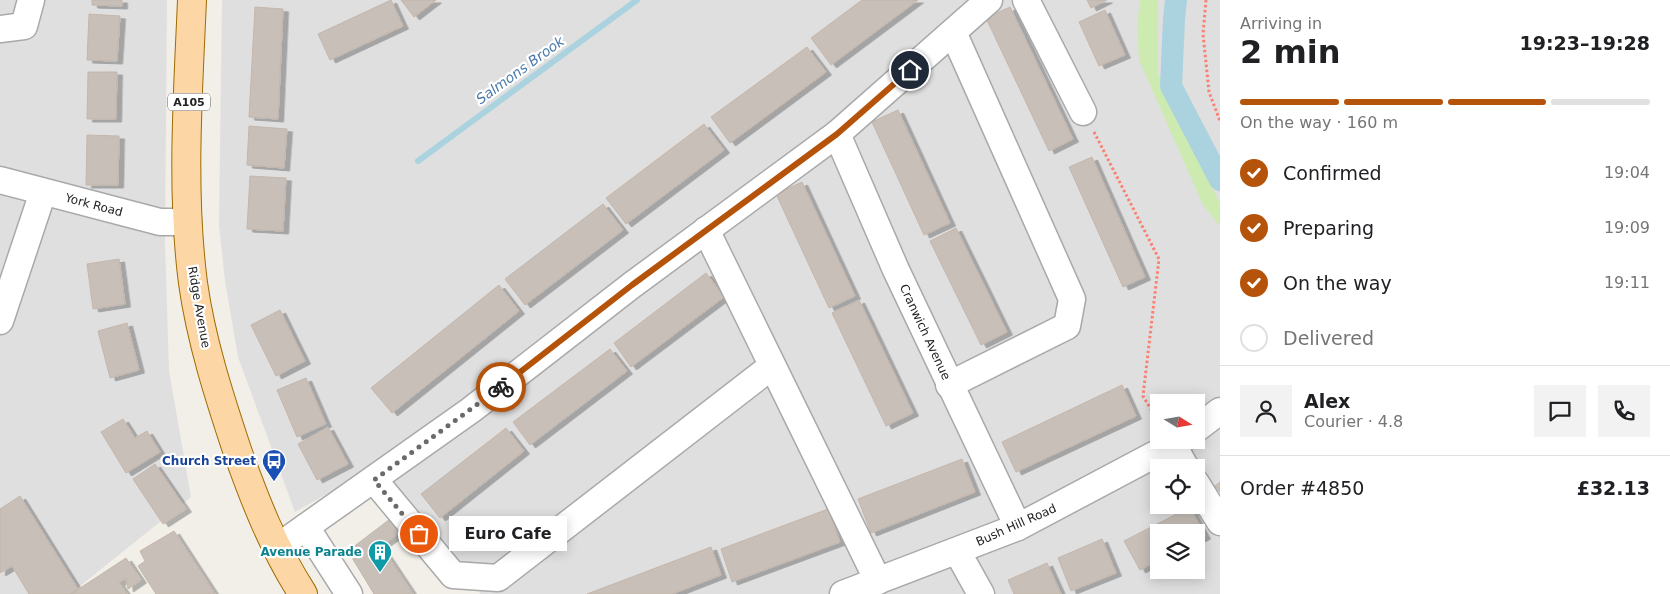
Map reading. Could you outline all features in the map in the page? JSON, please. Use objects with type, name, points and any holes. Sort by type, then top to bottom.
[{"type":"main road","name":"Ridge Avenue","points":[[192,0],[186,173],[193,282],[207,353],[247,477],[276,548],[303,594]]},
{"type":"street","points":[[0,29],[24,26],[31,0]]},
{"type":"street","points":[[276,548],[471,410],[706,230],[837,134],[988,0]]},
{"type":"street","points":[[1026,0],[1083,112]]},
{"type":"street","points":[[949,385],[1067,326],[1072,299],[953,32]]},
{"type":"street","name":"Cranwich Avenue","points":[[837,134],[949,385],[1018,527]]},
{"type":"street","name":"York Road","points":[[0,180],[160,222],[188,222]]},
{"type":"street","points":[[0,321],[43,192]]},
{"type":"street","points":[[706,230],[878,581]]},
{"type":"street","points":[[374,480],[453,575],[475,585],[498,578],[772,366]]},
{"type":"street","points":[[1205,422],[1220,411]]},
{"type":"street","name":"Bush Hill Road","points":[[843,594],[1018,527],[1181,451]]},
{"type":"street","points":[[1205,498],[1220,522]]},
{"type":"street","points":[[306,527],[349,594]]},
{"type":"street","points":[[957,551],[980,594]]},
{"type":"path","points":[[1206,0],[1203,34],[1209,92],[1220,121]]},
{"type":"path","points":[[1083,112],[1159,259],[1143,396],[1150,408]]},
{"type":"shaded area","points":[[0,0],[167,0],[165,244],[169,371],[191,497],[70,594],[0,594]]},
{"type":"shaded area","points":[[222,0],[1220,0],[1220,594],[480,594],[473,576],[376,466],[295,512],[238,357],[225,281],[219,225]]},
{"type":"green space","points":[[1140,0],[1158,0],[1158,74],[1220,204],[1220,226],[1203,205],[1139,60],[1137,26]]},
{"type":"building","points":[[92,0],[122,0],[122,6],[92,5]]},
{"type":"building","points":[[391,0],[403,26],[330,60],[318,34]]},
{"type":"building","points":[[401,0],[436,0],[414,17]]},
{"type":"building","points":[[862,0],[918,0],[831,65],[811,38]]},
{"type":"building","points":[[1087,0],[1107,0],[1091,8]]},
{"type":"building","points":[[255,7],[283,9],[278,119],[249,117]]},
{"type":"building","points":[[1010,7],[1073,139],[1049,151],[986,18]]},
{"type":"building","points":[[1105,10],[1125,55],[1099,66],[1079,22]]},
{"type":"building","points":[[89,14],[120,16],[117,61],[87,60]]},
{"type":"building","points":[[807,47],[826,72],[730,143],[711,117]]},
{"type":"building","points":[[88,72],[117,72],[116,119],[87,119]]},
{"type":"building","points":[[898,110],[950,223],[924,235],[872,122]]},
{"type":"building","points":[[704,124],[724,150],[626,224],[606,198]]},
{"type":"building","points":[[249,126],[287,129],[284,168],[247,165]]},
{"type":"building","points":[[87,135],[119,136],[118,185],[86,185]]},
{"type":"building","points":[[1092,157],[1145,277],[1123,287],[1069,167]]},
{"type":"building","points":[[250,176],[286,178],[283,231],[247,229]]},
{"type":"building","points":[[802,182],[855,296],[829,308],[776,194]]},
{"type":"building","points":[[603,204],[623,230],[525,305],[505,279]]},
{"type":"building","points":[[956,228],[1007,332],[981,345],[930,241]]},
{"type":"building","points":[[119,259],[125,304],[93,309],[87,264]]},
{"type":"building","points":[[706,273],[724,297],[631,367],[614,343]]},
{"type":"building","points":[[499,285],[519,311],[392,413],[371,388]]},
{"type":"building","points":[[859,300],[913,413],[886,426],[832,313]]},
{"type":"building","points":[[280,310],[305,361],[276,376],[251,325]]},
{"type":"building","points":[[127,323],[139,370],[110,378],[98,331]]},
{"type":"building","points":[[610,349],[627,371],[530,445],[513,422]]},
{"type":"building","points":[[306,378],[326,424],[297,437],[277,390]]},
{"type":"building","points":[[1122,385],[1136,416],[1016,472],[1002,442]]},
{"type":"building","points":[[123,419],[135,438],[147,431],[160,452],[126,473],[101,432]]},
{"type":"building","points":[[328,427],[348,464],[317,480],[298,444]]},
{"type":"building","points":[[506,428],[524,451],[440,518],[421,494]]},
{"type":"building","points":[[962,459],[975,492],[871,533],[858,499]]},
{"type":"building","points":[[155,464],[186,509],[163,524],[133,479]]},
{"type":"building","points":[[1220,482],[1220,492],[1215,486]]},
{"type":"building","points":[[20,496],[78,589],[70,594],[29,594],[12,566],[0,573],[0,509]]},
{"type":"building","points":[[828,509],[840,542],[732,582],[721,549]]},
{"type":"building","points":[[1176,514],[1194,514],[1199,524],[1157,524]]},
{"type":"building","name":"Avenue Parade","points":[[390,519],[400,533],[381,546],[413,594],[374,594],[348,551]]},
{"type":"building","points":[[1150,528],[1150,565],[1140,570],[1124,541]]},
{"type":"building","points":[[174,531],[215,594],[156,594],[138,566],[145,561],[140,551]]},
{"type":"building","points":[[1102,539],[1116,573],[1071,591],[1058,558]]},
{"type":"building","points":[[711,547],[721,575],[672,594],[587,594]]},
{"type":"building","points":[[126,558],[141,580],[128,589],[126,578],[119,583],[127,594],[71,594]]},
{"type":"building","points":[[1047,563],[1061,594],[1014,594],[1008,580]]},
{"type":"waterway","name":"Salmons Brook","points":[[418,161],[637,0]]},
{"type":"waterway","points":[[1176,0],[1171,86],[1220,180]]},
{"type":"way so far","points":[[419,534],[374,480],[501,387]]},
{"type":"place","name":"Church Street","points":[[274,482]]},
{"type":"place","name":"Euro Cafe","points":[[419,534]]},
{"type":"place","name":"Avenue Parade","points":[[380,573]]},
{"type":"route","points":[[501,387],[632,285],[837,134],[910,70]]}]
